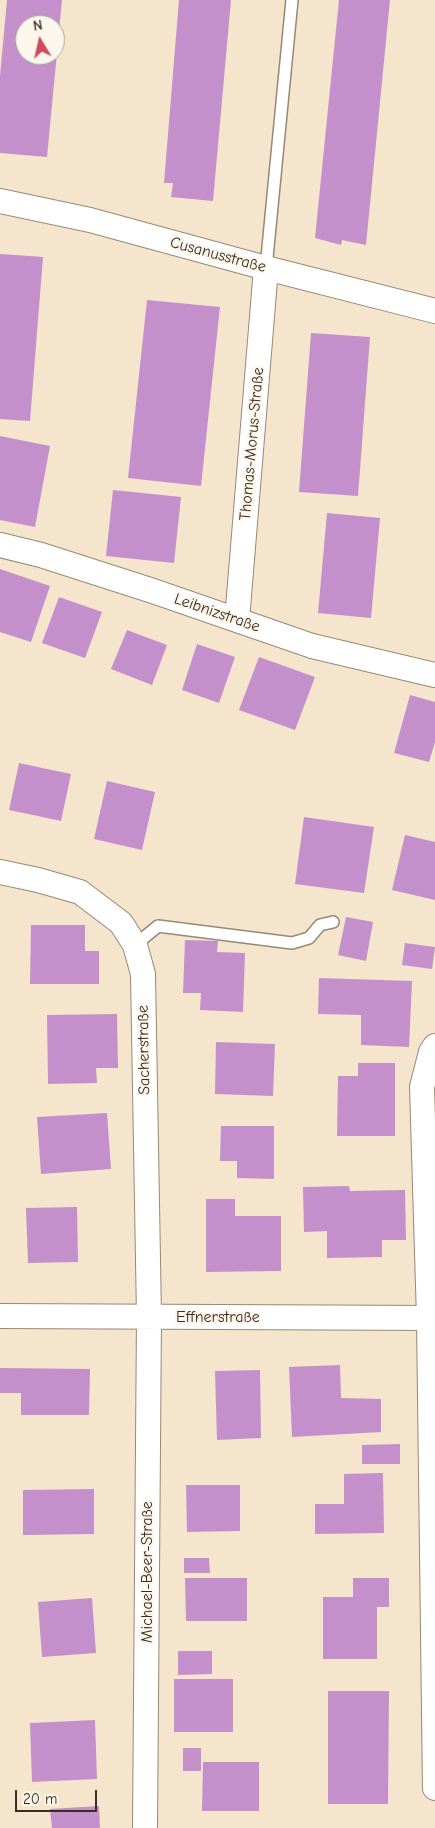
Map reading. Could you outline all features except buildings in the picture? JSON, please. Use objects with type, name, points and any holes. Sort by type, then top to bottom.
[{"type":"street","name":"Cusanusstraße","points":[[0,201],[90,220],[266,268],[435,311]]},
{"type":"street","name":"Thomas-Morus-Straße","points":[[238,620],[266,268]]},
{"type":"street","name":"Leibnizstraße","points":[[0,545],[41,555],[153,590],[312,646],[435,675]]},
{"type":"street","name":"Sacherstraße","points":[[0,872],[80,892],[121,923],[135,945],[143,974],[149,1317]]},
{"type":"street","points":[[435,1046],[431,1052],[422,1087],[432,1318],[435,1788]]},
{"type":"street","name":"Effnerstraße","points":[[0,1316],[432,1318]]},
{"type":"street","name":"Michael-Beer-Straße","points":[[145,1828],[149,1317]]},
{"type":"lane","points":[[266,268],[292,0]]},
{"type":"lane","points":[[135,945],[158,926],[292,942],[309,938],[320,925],[333,922]]}]
